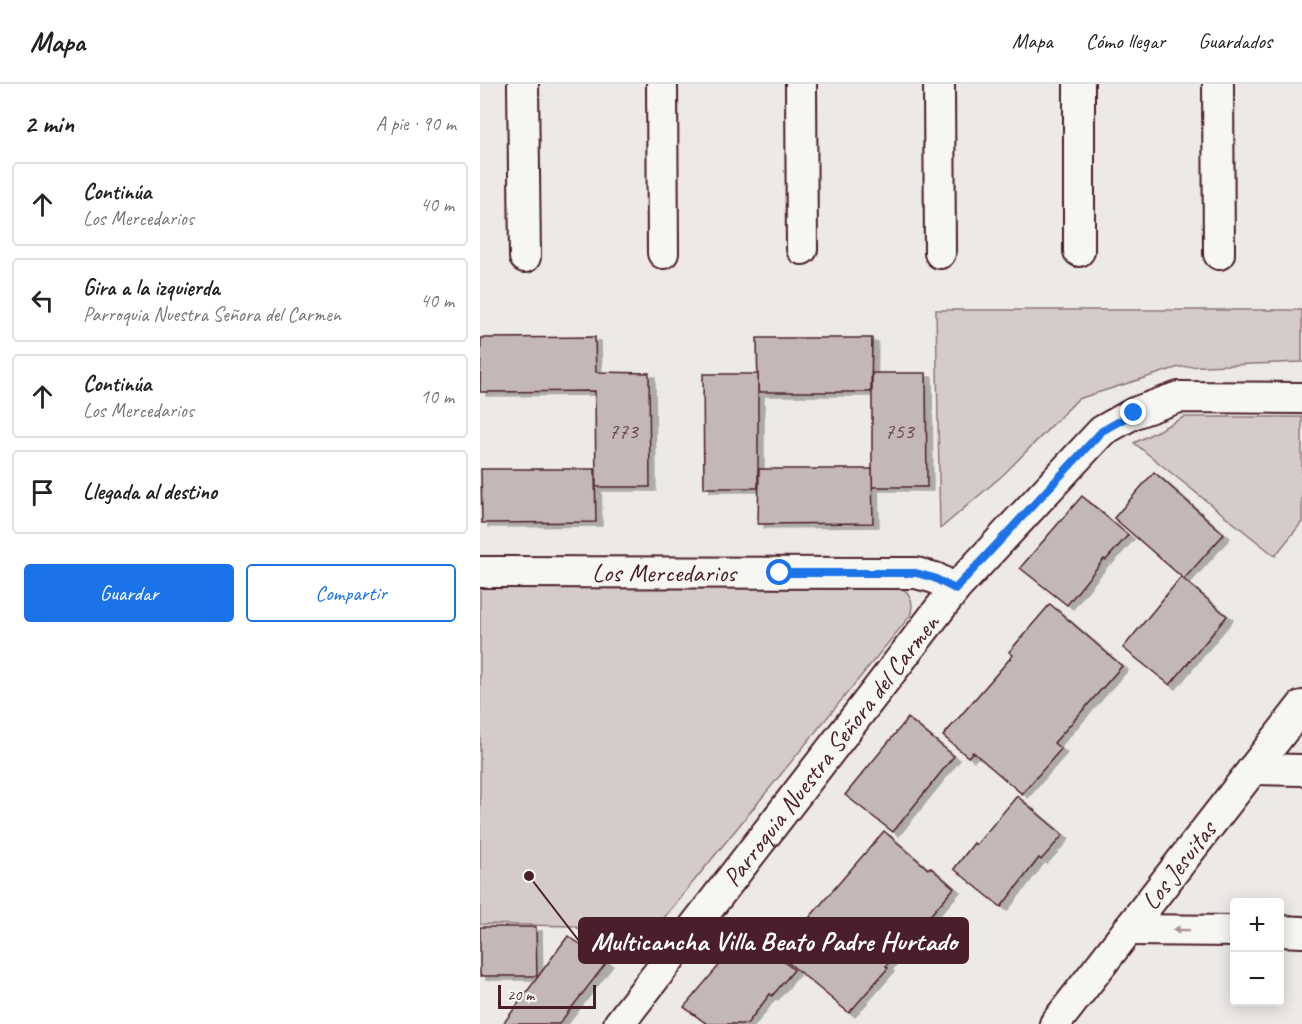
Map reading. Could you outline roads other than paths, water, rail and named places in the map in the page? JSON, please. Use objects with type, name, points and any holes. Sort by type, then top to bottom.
[{"type":"street","points":[[523,84],[525,257]]},
{"type":"street","points":[[662,84],[663,253]]},
{"type":"street","points":[[801,84],[801,249]]},
{"type":"street","points":[[939,84],[940,254]]},
{"type":"street","points":[[1079,84],[1080,251]]},
{"type":"street","points":[[1218,84],[1219,254]]},
{"type":"street","name":"Parroquia Nuestra Señora del Carmen","points":[[619,1024],[955,589],[1102,431],[1134,413],[1179,398],[1302,398]]},
{"type":"street","name":"Los Mercedarios","points":[[480,572],[916,573],[934,578],[955,589]]},
{"type":"street","name":"Los Jesuitas","points":[[1055,1024],[1302,706]]},
{"type":"street","points":[[1253,769],[1302,770]]},
{"type":"street","points":[[1128,930],[1230,931]]},
{"type":"street","points":[[1284,931],[1302,932]]},
{"type":"place","name":"Multicancha Villa Beato Padre Hurtado","points":[[529,876]]}]
